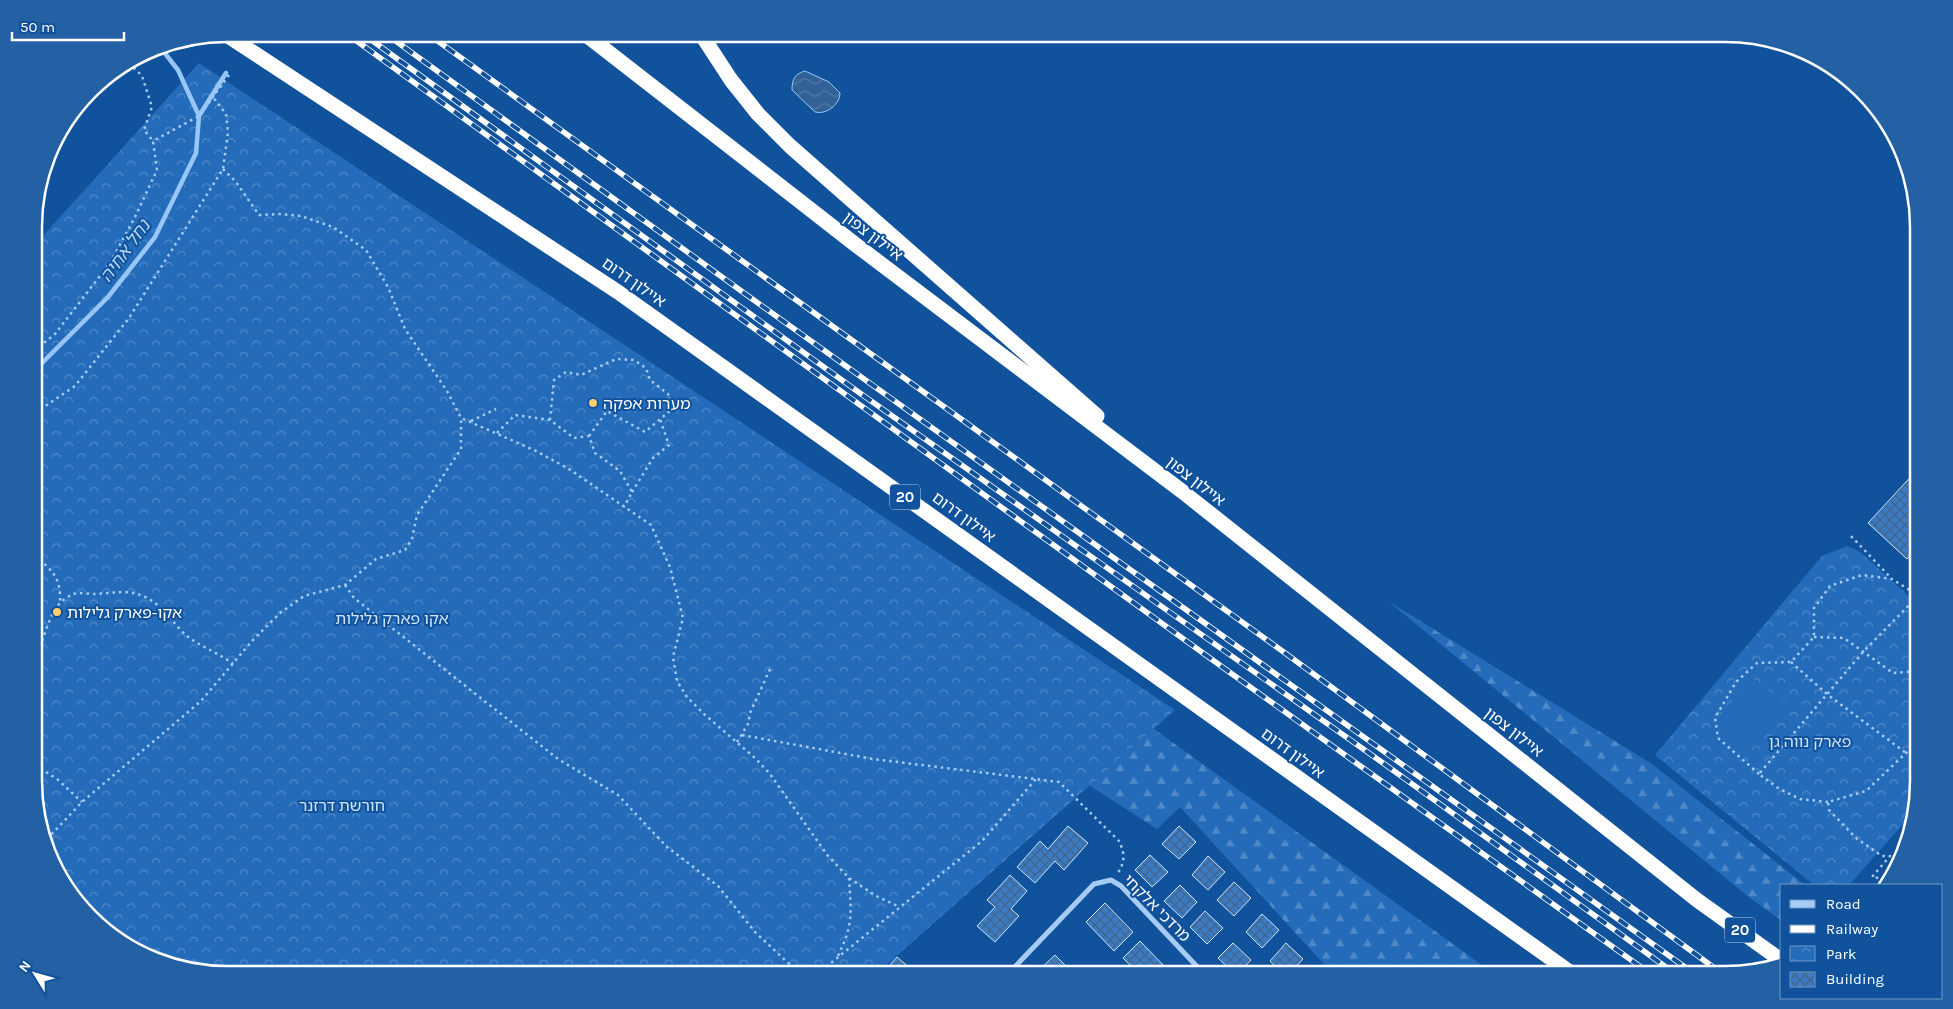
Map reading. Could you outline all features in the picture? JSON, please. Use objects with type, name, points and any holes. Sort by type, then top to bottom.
[{"type":"highway","name":"איילון דרום","points":[[237,42],[618,292],[1561,966]]},
{"type":"highway","name":"איילון צפון","points":[[595,42],[856,245],[1183,492],[1697,900],[1779,959]]},
{"type":"highway","points":[[706,42],[758,114],[790,146],[1183,492]]},
{"type":"street","points":[[1016,966],[1094,884],[1111,880]]},
{"type":"street","name":"מרדכי אלקחי","points":[[1111,880],[1121,886],[1197,966]]},
{"type":"path","points":[[42,345],[55,334],[110,263],[134,219],[157,170],[153,141],[144,130],[152,107],[142,76],[133,68]]},
{"type":"path","points":[[153,141],[199,116],[229,75]]},
{"type":"path","points":[[42,408],[74,386],[129,318],[223,169],[228,132],[226,114],[214,97]]},
{"type":"path","points":[[50,835],[82,802],[196,707],[252,641],[280,613],[304,596],[345,585],[376,559],[405,550],[412,539],[417,515],[461,449],[461,418],[447,391],[405,329],[388,287],[366,250],[333,228],[300,216],[281,214],[259,216],[236,182],[223,169]]},
{"type":"path","points":[[497,433],[515,415],[550,420],[574,438],[589,436],[607,411],[646,432],[672,409],[668,394],[650,380],[646,368],[634,360],[616,359],[581,374],[566,372],[554,380],[550,420]]},
{"type":"path","points":[[471,421],[496,409]]},
{"type":"path","points":[[461,418],[534,450],[569,469],[651,525],[670,567],[683,618],[673,657],[676,681],[687,697],[704,714],[770,774],[828,856],[850,878],[876,896],[900,907]]},
{"type":"path","points":[[624,508],[653,458],[669,445],[660,419]]},
{"type":"path","points":[[589,436],[595,453],[620,471],[632,492]]},
{"type":"path","points":[[1851,536],[1892,579],[1910,591]]},
{"type":"path","points":[[42,562],[54,573],[59,582],[60,603],[42,642]]},
{"type":"path","points":[[1791,662],[1814,637],[1814,608],[1830,586],[1862,575],[1892,579]]},
{"type":"path","points":[[345,585],[354,598],[558,759],[618,795],[666,846],[718,886],[755,932],[791,966]]},
{"type":"path","points":[[60,603],[75,594],[129,592],[146,597],[160,607],[189,637],[233,664]]},
{"type":"path","points":[[1759,774],[1863,652],[1910,604]]},
{"type":"path","points":[[1814,637],[1844,638],[1893,673],[1910,672]]},
{"type":"path","points":[[1906,753],[1828,695],[1791,662],[1756,663],[1736,682],[1715,718],[1718,738],[1759,774],[1778,788],[1800,799],[1828,802],[1866,791],[1910,750]]},
{"type":"path","points":[[737,742],[742,735],[771,667]]},
{"type":"path","points":[[742,735],[873,759],[1059,782],[1120,842],[1124,856],[1121,869],[1111,880]]},
{"type":"path","points":[[42,769],[57,779],[82,802]]},
{"type":"path","points":[[828,966],[982,841],[1036,780]]},
{"type":"path","points":[[1828,802],[1829,810],[1856,838],[1882,856],[1890,856],[1872,877],[1883,879]]},
{"type":"path","points":[[837,959],[850,929],[852,916],[850,878]]},
{"type":"green space","name":"אקו פארק גלילות","points":[[199,63],[1175,710],[885,966],[215,966],[191,963],[168,957],[135,942],[105,921],[88,904],[67,874],[52,841],[46,818],[42,782],[42,237]]},
{"type":"green space","name":"פארק נווה גן","points":[[1847,546],[1860,552],[1910,597],[1910,794],[1907,818],[1850,884],[1813,884],[1655,755],[1822,556]]},
{"type":"green space","points":[[1388,601],[1652,764],[1804,884],[1780,884],[1780,920],[1750,898]]},
{"type":"green space","points":[[1752,677],[1787,705],[1742,761],[1707,733]]},
{"type":"green space","points":[[1097,688],[1483,966],[1326,966],[1180,807],[1157,829],[1067,771]]},
{"type":"water","points":[[805,71],[829,82],[840,93],[838,101],[832,108],[824,112],[815,112],[792,90],[795,78]]},
{"type":"building","points":[[1910,478],[1910,556],[1907,559],[1868,523]]},
{"type":"building","points":[[1068,826],[1088,843],[1064,870],[1055,861],[1035,883],[1017,867],[1040,841],[1048,849]]},
{"type":"building","points":[[1179,826],[1196,842],[1179,859],[1162,844]]},
{"type":"building","points":[[1150,855],[1168,872],[1152,887],[1135,870]]},
{"type":"building","points":[[1208,856],[1225,872],[1208,890],[1192,875]]},
{"type":"building","points":[[1010,875],[1027,891],[1011,909],[1019,916],[995,942],[977,926],[995,907],[987,900]]},
{"type":"building","points":[[1234,882],[1251,898],[1234,916],[1217,900]]},
{"type":"building","points":[[1180,885],[1197,902],[1182,918],[1164,901]]},
{"type":"building","points":[[1105,903],[1133,932],[1114,951],[1086,922]]},
{"type":"building","points":[[1205,911],[1223,928],[1207,944],[1190,927]]},
{"type":"building","points":[[1262,914],[1279,930],[1262,948],[1246,932]]},
{"type":"building","points":[[1140,941],[1164,966],[1131,966],[1123,958]]},
{"type":"building","points":[[1233,943],[1251,960],[1245,966],[1226,966],[1218,958]]},
{"type":"building","points":[[1286,943],[1303,959],[1296,966],[1275,966],[1270,961]]},
{"type":"building","points":[[1055,955],[1066,966],[1043,966]]},
{"type":"building","points":[[897,957],[908,966],[889,966]]},
{"type":"waterway","points":[[165,53],[178,70],[199,116]]},
{"type":"waterway","name":"נחל אחיה","points":[[42,363],[108,297],[155,237],[196,153],[199,116],[226,73]]},
{"type":"railway","points":[[358,42],[1639,966]]},
{"type":"railway","points":[[374,42],[857,391],[1383,763],[1665,966]]},
{"type":"railway","points":[[397,42],[1683,966]]},
{"type":"railway","points":[[439,42],[1285,653],[1712,966]]},
{"type":"place","name":"מערות אפקה","points":[[593,403]]},
{"type":"place","name":"אקו-פארק גלילות","points":[[57,612]]},
{"type":"park label","name":"חורשת דרזנר","points":[[342,805]]}]
